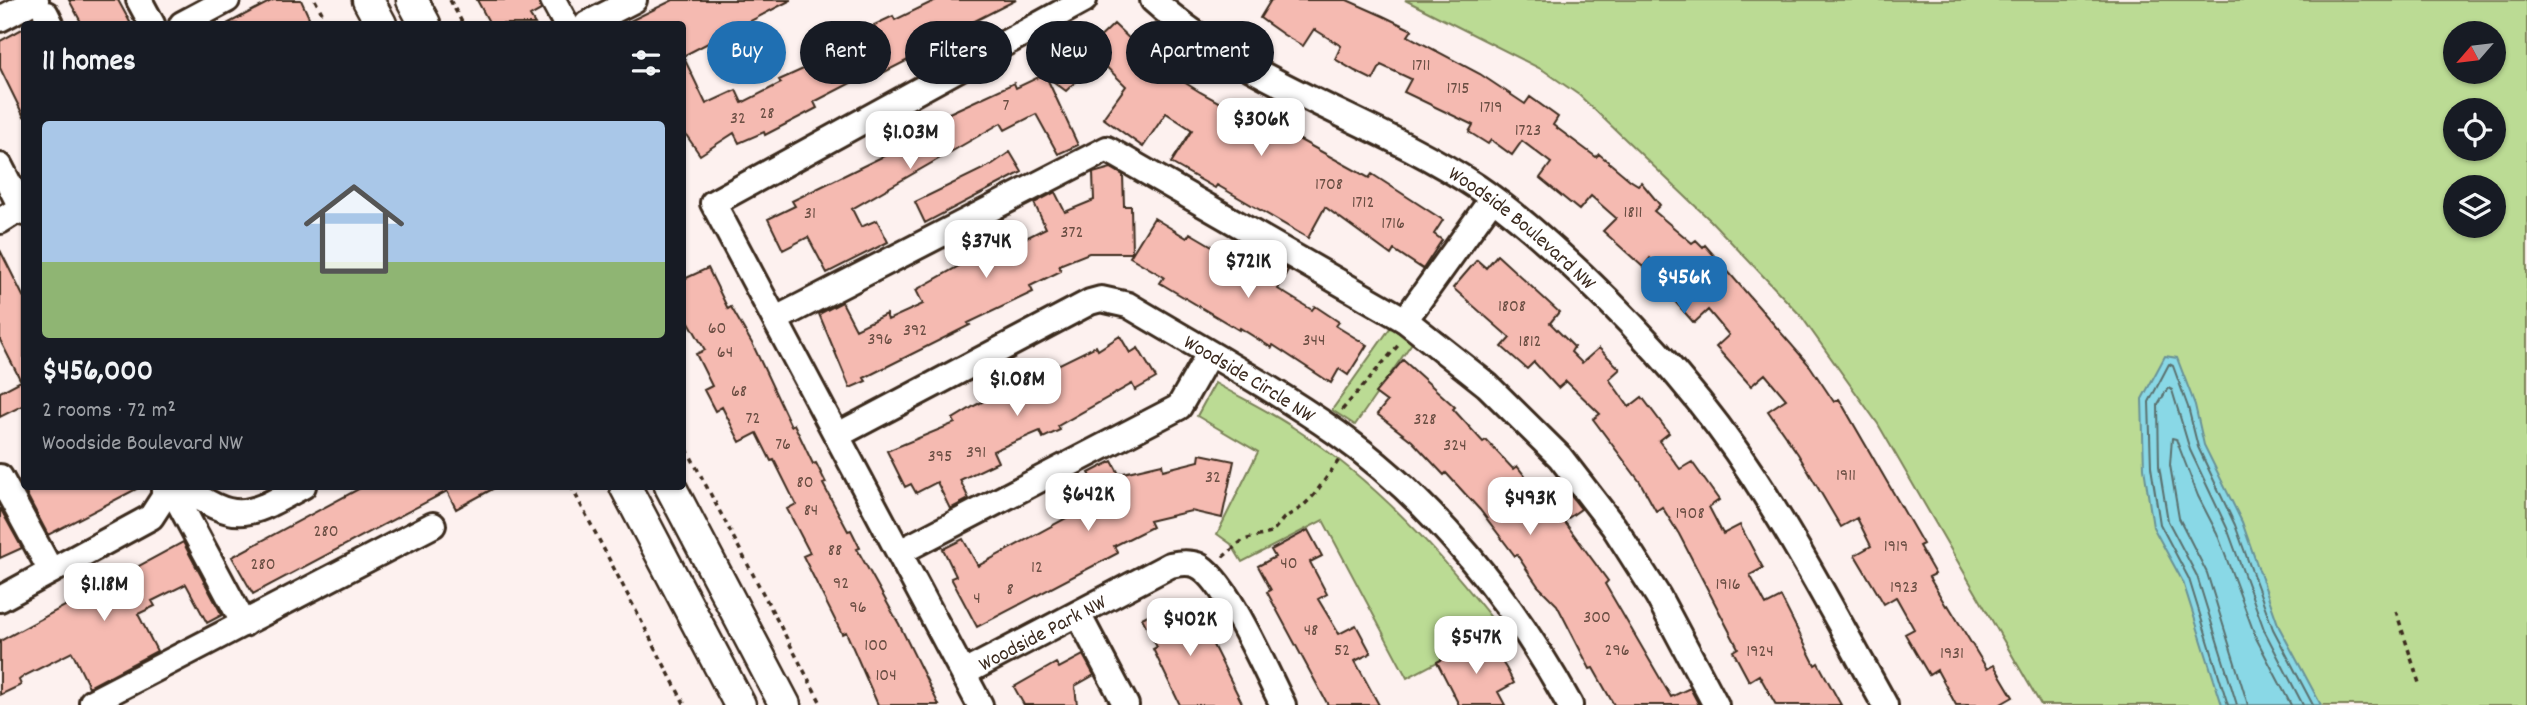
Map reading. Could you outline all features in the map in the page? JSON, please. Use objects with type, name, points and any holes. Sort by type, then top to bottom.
[{"type":"main road","points":[[368,0],[379,21]]},
{"type":"main road","points":[[412,0],[423,21]]},
{"type":"main road","points":[[627,490],[740,705]]},
{"type":"main road","points":[[672,490],[785,705]]},
{"type":"street","points":[[139,0],[150,21]]},
{"type":"street","points":[[188,21],[227,0]]},
{"type":"street","points":[[553,0],[564,21]]},
{"type":"street","points":[[593,21],[634,0]]},
{"type":"street","points":[[980,705],[713,203],[1084,0]]},
{"type":"street","name":"Woodside Boulevard NW","points":[[1153,0],[1221,52],[1265,77],[1399,143],[1492,199],[1544,239],[1632,323],[1692,391],[1752,474],[1801,554],[1885,705]]},
{"type":"street","points":[[0,19],[44,13]]},
{"type":"street","points":[[776,319],[1107,149],[1409,324],[1487,385],[1560,457],[1614,527],[1658,596],[1716,705]]},
{"type":"street","points":[[0,166],[21,204]]},
{"type":"street","points":[[1409,324],[1492,199]]},
{"type":"street","points":[[0,221],[21,210]]},
{"type":"street","name":"Woodside Circle NW","points":[[838,435],[1078,309],[1101,299],[1128,305],[1329,428],[1397,482],[1451,536],[1496,592],[1570,705]]},
{"type":"street","points":[[900,552],[1179,407],[1209,354]]},
{"type":"street","points":[[0,477],[51,571]]},
{"type":"street","points":[[0,599],[150,516],[164,497],[164,490]]},
{"type":"street","points":[[172,490],[244,624]]},
{"type":"street","points":[[188,490],[228,512],[253,513],[295,490]]},
{"type":"street","points":[[94,705],[92,702],[433,525]]},
{"type":"street","name":"Woodside Park NW","points":[[964,673],[1170,565],[1196,564],[1206,571]]},
{"type":"street","points":[[1206,571],[1220,585],[1283,705]]},
{"type":"street","points":[[1078,614],[1126,705]]},
{"type":"path","points":[[315,0],[326,21]]},
{"type":"path","points":[[450,0],[461,21]]},
{"type":"path","points":[[1329,428],[1353,393],[1409,324]]},
{"type":"path","points":[[1206,571],[1242,540],[1271,533],[1284,518],[1303,507],[1351,444]]},
{"type":"path","points":[[686,448],[822,705]]},
{"type":"path","points":[[573,490],[685,705]]},
{"type":"path","points":[[2396,611],[2418,684]]},
{"type":"green space","points":[[1405,0],[2527,0],[2527,705],[2041,705],[1878,424],[1801,316],[1711,221],[1579,95],[1543,70]]},
{"type":"green space","points":[[1393,324],[1414,340],[1355,425],[1332,410]]},
{"type":"green space","points":[[1215,383],[1284,422],[1324,449],[1380,495],[1431,546],[1500,629],[1407,678],[1323,520],[1242,562],[1231,544],[1217,534],[1258,452],[1197,416]]},
{"type":"water","points":[[2165,356],[2177,358],[2195,405],[2204,445],[2242,522],[2279,627],[2321,705],[2222,705],[2183,582],[2153,527],[2144,468],[2142,399]]},
{"type":"building","points":[[69,0],[118,0],[129,21],[80,21]]},
{"type":"building","points":[[273,0],[301,0],[311,21],[233,21]]},
{"type":"building","points":[[477,0],[538,0],[541,10],[530,16],[533,21],[488,21]]},
{"type":"building","points":[[673,0],[791,0],[750,21],[707,21],[707,44],[686,54],[686,21],[630,21]]},
{"type":"building","points":[[936,0],[1016,0],[975,21],[905,21],[905,62],[891,69],[891,21],[882,21],[893,16],[895,20]]},
{"type":"building","points":[[1271,0],[1347,0],[1412,30],[1408,36],[1480,74],[1525,104],[1530,97],[1558,117],[1553,125],[1596,157],[1599,154],[1630,180],[1638,185],[1641,182],[1660,205],[1654,211],[1692,243],[1696,240],[1703,247],[1705,245],[1810,366],[1834,402],[1839,399],[1923,544],[1919,546],[1935,574],[1929,577],[1987,669],[1994,665],[2013,697],[1999,705],[1956,705],[1937,670],[1929,675],[1905,634],[1914,629],[1896,597],[1884,604],[1855,555],[1871,546],[1857,518],[1841,527],[1798,454],[1768,411],[1786,399],[1765,374],[1751,386],[1716,347],[1729,335],[1708,310],[1694,323],[1664,289],[1672,282],[1650,258],[1643,267],[1603,231],[1616,218],[1591,196],[1579,210],[1563,197],[1540,178],[1551,163],[1522,141],[1512,155],[1491,140],[1488,144],[1469,132],[1473,125],[1404,92],[1411,79],[1381,65],[1373,80],[1335,59],[1341,46],[1314,29],[1303,46],[1274,28],[1274,21],[1260,18]]},
{"type":"building","points":[[1114,24],[1126,35],[1126,84],[1187,84],[1271,131],[1273,127],[1291,135],[1369,178],[1372,174],[1443,220],[1434,234],[1442,240],[1423,269],[1394,250],[1391,255],[1325,207],[1308,238],[1217,185],[1215,188],[1171,163],[1192,130],[1166,113],[1143,147],[1103,118],[1126,86],[1112,72]]},
{"type":"building","points":[[21,30],[21,111],[0,68],[0,41]]},
{"type":"building","points":[[686,62],[706,104],[736,90],[742,103],[779,84],[786,84],[786,77],[800,71],[800,84],[849,84],[814,102],[817,108],[765,135],[764,132],[739,143],[734,133],[700,155],[686,135]]},
{"type":"building","points":[[1014,83],[1016,88],[1026,83],[1050,84],[1078,145],[1058,154],[1036,114],[1005,130],[1001,123],[852,209],[861,227],[877,220],[888,242],[827,273],[808,237],[783,250],[768,219],[795,206],[792,201],[932,130],[929,125],[947,114]]},
{"type":"building","points":[[1057,84],[1073,84],[1066,91]]},
{"type":"building","points":[[1010,152],[1022,172],[925,223],[915,202],[991,165]]},
{"type":"building","points":[[1111,168],[1123,175],[1124,206],[1131,206],[1132,253],[1089,253],[1059,265],[1061,271],[1030,286],[1033,292],[968,323],[970,325],[864,378],[866,381],[850,388],[819,314],[842,302],[856,329],[886,314],[888,320],[923,304],[916,290],[989,249],[979,231],[997,222],[1010,246],[1046,228],[1034,203],[1055,192],[1065,212],[1094,200],[1093,173]]},
{"type":"building","points":[[1154,218],[1187,238],[1190,233],[1258,273],[1266,257],[1288,270],[1278,289],[1312,310],[1315,306],[1339,322],[1336,326],[1367,345],[1348,375],[1339,369],[1331,383],[1273,345],[1272,348],[1240,328],[1239,330],[1160,283],[1164,277],[1130,257]]},
{"type":"building","points":[[0,250],[21,292],[21,381],[0,340]]},
{"type":"building","points":[[1497,255],[1559,312],[1550,323],[1574,347],[1571,352],[1582,363],[1599,348],[1620,369],[1609,379],[1629,407],[1642,397],[1669,433],[1659,441],[1680,469],[1692,462],[1719,500],[1709,507],[1723,534],[1740,525],[1763,568],[1750,575],[1766,605],[1781,597],[1815,665],[1818,663],[1841,705],[1776,705],[1759,675],[1749,681],[1733,651],[1738,648],[1679,534],[1662,507],[1656,511],[1640,482],[1593,419],[1600,414],[1566,381],[1558,388],[1534,362],[1527,369],[1502,347],[1510,338],[1453,288],[1477,260],[1486,268]]},
{"type":"building","points":[[708,268],[728,309],[731,307],[753,345],[791,426],[794,424],[813,464],[816,463],[826,483],[823,484],[848,531],[851,530],[860,548],[857,549],[899,624],[939,705],[878,705],[846,632],[842,634],[803,556],[810,553],[787,509],[796,504],[774,460],[771,461],[757,433],[740,442],[722,407],[715,411],[704,390],[712,386],[696,354],[705,350],[686,317],[686,278]]},
{"type":"building","points":[[1120,336],[1130,353],[1138,348],[1156,378],[1135,390],[1132,384],[1058,426],[1060,430],[1043,438],[1040,431],[993,451],[998,462],[960,480],[969,499],[950,509],[937,482],[916,493],[911,484],[905,487],[887,451],[955,423],[953,419],[976,405],[1096,346],[1098,350]]},
{"type":"building","points":[[1403,360],[1455,407],[1453,409],[1483,442],[1486,440],[1513,469],[1517,466],[1548,506],[1568,492],[1581,509],[1564,521],[1608,581],[1605,584],[1671,697],[1690,688],[1699,705],[1614,705],[1593,668],[1590,669],[1557,605],[1538,586],[1517,555],[1515,556],[1480,510],[1446,473],[1444,475],[1412,441],[1377,414],[1387,402],[1375,393]]},
{"type":"building","points":[[21,381],[21,406],[0,417],[0,392]]},
{"type":"building","points":[[1200,454],[1234,461],[1222,518],[1191,511],[1149,521],[1152,527],[1114,546],[1118,553],[977,627],[951,578],[956,576],[943,549],[963,539],[978,566],[1103,498],[1089,473],[1112,461],[1119,474],[1162,464],[1163,470],[1199,461]]},
{"type":"building","points":[[27,490],[134,490],[48,535]]},
{"type":"building","points":[[357,490],[491,490],[456,509],[447,491],[253,594],[232,557]]},
{"type":"building","points":[[0,508],[22,548],[0,558]]},
{"type":"building","points":[[1308,530],[1322,556],[1310,562],[1327,594],[1318,599],[1339,634],[1356,625],[1371,653],[1355,661],[1379,705],[1328,705],[1267,592],[1271,590],[1258,566],[1275,557],[1271,550]]},
{"type":"building","points":[[183,542],[222,615],[207,623],[186,584],[152,601],[155,606],[138,614],[157,651],[89,687],[72,652],[24,676],[19,680],[21,685],[0,695],[0,641]]},
{"type":"building","points":[[1173,602],[1177,610],[1192,603],[1243,705],[1180,705],[1153,649],[1157,647],[1142,618]]},
{"type":"building","points":[[1470,645],[1474,654],[1491,645],[1506,668],[1514,683],[1498,692],[1505,705],[1459,705],[1437,662]]},
{"type":"building","points":[[1083,655],[1094,675],[1075,686],[1077,705],[1024,705],[1014,687],[1056,663],[1059,668]]}]
